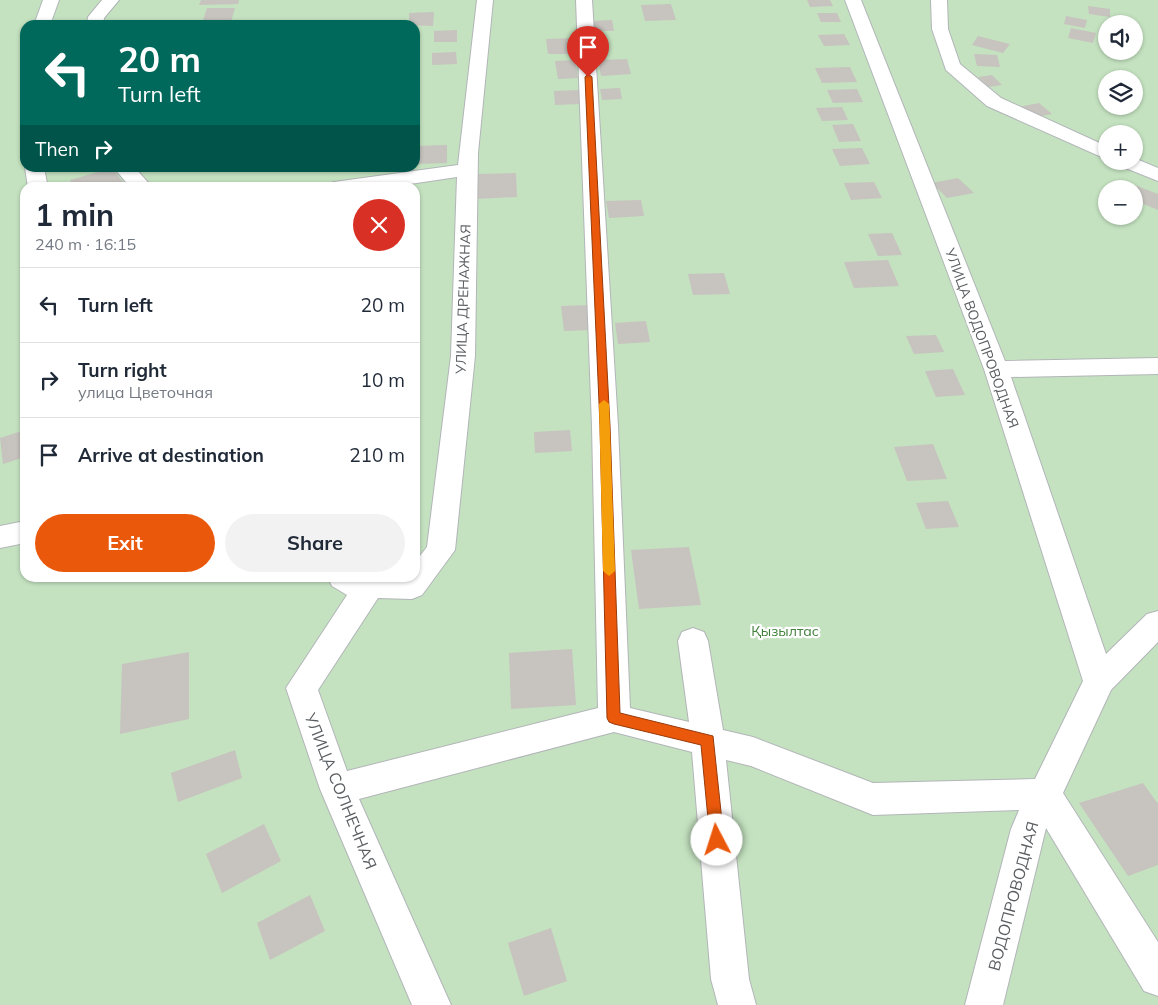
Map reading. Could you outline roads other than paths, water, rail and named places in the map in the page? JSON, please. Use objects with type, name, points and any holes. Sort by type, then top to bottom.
[{"type":"street","points":[[44,20],[51,0]]},
{"type":"street","points":[[96,20],[96,17],[111,0]]},
{"type":"street","name":"УЛИЦА ДРЕНАЖНАЯ","points":[[420,577],[442,550],[462,356],[468,170],[485,0]]},
{"type":"street","points":[[584,0],[605,426],[614,718]]},
{"type":"street","name":"УЛИЦА ВОДОПРОВОДНАЯ","points":[[853,0],[996,369],[1099,681]]},
{"type":"street","points":[[939,0],[940,29],[952,66],[994,102],[1098,149]]},
{"type":"street","points":[[1143,169],[1158,176]]},
{"type":"street","points":[[379,182],[468,170]]},
{"type":"street","points":[[996,369],[1158,366]]},
{"type":"street","points":[[0,537],[20,533]]},
{"type":"street","name":"УЛИЦА ДРЕНАЖНАЯ","points":[[356,582],[412,587],[416,582]]},
{"type":"street","name":"УЛИЦА СОЛНЕЧНАЯ","points":[[356,582],[302,688],[337,789],[432,1005]]},
{"type":"street","name":"ВОДОПРОВОДНАЯ","points":[[984,1005],[1028,829],[1099,681],[1158,623]]},
{"type":"street","points":[[693,641],[708,741],[730,978],[737,1005]]},
{"type":"street","points":[[337,789],[614,718],[753,752],[873,800],[1044,794],[1158,977]]},
{"type":"park label","name":"Қызылтас","points":[[785,631]]}]
